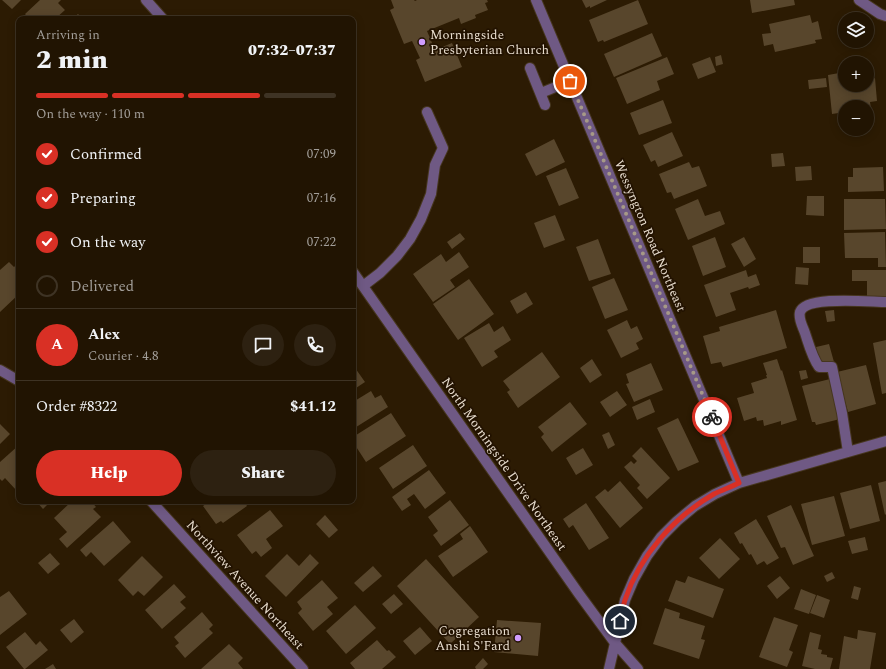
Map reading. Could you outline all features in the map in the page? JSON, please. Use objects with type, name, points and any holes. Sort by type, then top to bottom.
[{"type":"street","points":[[146,0],[160,16]]},
{"type":"street","name":"Wessyngton Road Northeast","points":[[536,0],[739,483]]},
{"type":"street","points":[[859,0],[886,16]]},
{"type":"street","points":[[530,68],[545,105]]},
{"type":"street","points":[[540,93],[570,81]]},
{"type":"street","points":[[363,286],[380,273],[397,256],[410,239],[421,219],[431,194],[435,165],[443,148],[427,112]]},
{"type":"street","name":"North Morningside Drive Northeast","points":[[356,276],[578,594],[615,643],[638,669]]},
{"type":"street","points":[[848,452],[842,413],[832,367],[819,367],[815,361],[800,313],[804,306],[827,301],[886,302]]},
{"type":"street","points":[[0,370],[16,379]]},
{"type":"street","points":[[609,669],[625,600],[634,579],[647,556],[661,538],[677,521],[695,506],[715,494],[739,483],[886,441]]},
{"type":"street","name":"Northview Avenue Northeast","points":[[154,504],[303,669]]},
{"type":"building","points":[[2,0],[21,0],[12,9]]},
{"type":"building","points":[[40,0],[61,0],[58,3],[65,10],[58,16],[27,16],[25,14]]},
{"type":"building","name":"Morningside Presbyterian Church","points":[[391,0],[487,0],[488,2],[485,3],[488,10],[475,15],[476,18],[461,24],[459,18],[427,31],[435,50],[452,43],[462,67],[425,82],[416,60],[420,58],[412,41],[404,44],[390,10],[394,8]]},
{"type":"building","points":[[582,0],[607,0],[590,8],[590,6],[586,8]]},
{"type":"building","points":[[638,0],[648,24],[604,42],[603,40],[598,42],[589,20]]},
{"type":"building","points":[[750,0],[794,0],[795,5],[752,13]]},
{"type":"building","points":[[810,15],[812,23],[818,21],[822,39],[815,40],[816,43],[775,52],[773,44],[764,46],[762,34],[771,33],[769,24]]},
{"type":"building","points":[[652,33],[662,56],[614,77],[604,54]]},
{"type":"building","points":[[721,55],[723,64],[716,66],[715,57]]},
{"type":"building","points":[[667,57],[674,74],[657,81],[660,90],[627,104],[616,78]]},
{"type":"building","points":[[710,57],[716,72],[698,79],[692,64]]},
{"type":"building","points":[[838,73],[838,92],[874,92],[875,78],[877,101],[838,100],[838,113],[832,114],[828,75]]},
{"type":"building","points":[[826,78],[827,87],[809,89],[808,80]]},
{"type":"building","points":[[663,100],[672,123],[639,135],[630,113]]},
{"type":"building","points":[[672,132],[683,156],[658,167],[655,160],[651,162],[643,145]]},
{"type":"building","points":[[554,139],[565,162],[536,176],[525,154]]},
{"type":"building","points":[[783,153],[785,166],[772,167],[771,154]]},
{"type":"building","points":[[689,162],[692,168],[699,166],[707,186],[674,199],[671,192],[667,193],[659,174]]},
{"type":"building","points":[[811,166],[812,180],[796,181],[795,167]]},
{"type":"building","points":[[883,167],[884,191],[848,192],[848,177],[853,177],[853,168]]},
{"type":"building","points":[[566,168],[579,198],[559,206],[546,176]]},
{"type":"building","points":[[807,196],[824,196],[824,216],[806,215]]},
{"type":"building","points":[[698,199],[705,216],[720,211],[725,224],[688,240],[675,209]]},
{"type":"building","points":[[844,199],[885,199],[886,229],[844,230]]},
{"type":"building","points":[[555,215],[565,240],[544,248],[534,223]]},
{"type":"building","points":[[885,232],[886,267],[878,267],[878,258],[845,258],[844,233]]},
{"type":"building","points":[[460,233],[465,239],[452,249],[447,242]]},
{"type":"building","points":[[715,237],[726,267],[703,276],[692,246]]},
{"type":"building","points":[[744,237],[756,259],[744,267],[731,244]]},
{"type":"building","points":[[598,239],[611,274],[589,281],[576,247]]},
{"type":"building","points":[[803,247],[820,247],[820,263],[803,263]]},
{"type":"building","points":[[459,252],[469,267],[450,280],[455,287],[433,302],[413,274],[441,254],[446,262]]},
{"type":"building","points":[[9,262],[14,267],[16,265],[16,297],[0,312],[0,270]]},
{"type":"building","points":[[796,267],[809,268],[808,285],[795,284]]},
{"type":"building","points":[[746,270],[748,277],[756,274],[760,285],[730,293],[736,310],[716,317],[704,285]]},
{"type":"building","points":[[852,270],[886,270],[886,298],[867,298],[867,281],[852,281]]},
{"type":"building","points":[[614,278],[628,310],[605,319],[592,287]]},
{"type":"building","points":[[469,279],[494,314],[458,340],[433,304]]},
{"type":"building","points":[[526,292],[533,304],[517,314],[510,301]]},
{"type":"building","points":[[776,310],[787,348],[723,367],[721,362],[711,364],[703,336],[720,331],[719,327]]},
{"type":"building","points":[[834,310],[835,321],[827,322],[825,311]]},
{"type":"building","points":[[627,320],[631,329],[637,326],[643,339],[636,343],[639,349],[621,358],[607,330]]},
{"type":"building","points":[[489,323],[494,332],[503,326],[511,340],[494,351],[498,357],[482,367],[464,338]]},
{"type":"building","points":[[886,340],[886,393],[882,394],[873,343]]},
{"type":"building","points":[[829,344],[834,362],[820,365],[816,347]]},
{"type":"building","points":[[542,352],[560,377],[518,408],[507,392],[510,390],[503,381]]},
{"type":"building","points":[[592,359],[602,375],[590,383],[580,368]]},
{"type":"building","points":[[777,359],[781,371],[782,370],[797,420],[781,425],[781,421],[764,426],[763,420],[757,421],[756,417],[744,421],[737,398],[754,393],[751,383],[767,378],[763,363]]},
{"type":"building","points":[[651,363],[663,390],[634,402],[626,384],[629,383],[626,374]]},
{"type":"building","points":[[866,365],[876,404],[848,412],[837,372]]},
{"type":"building","points":[[356,369],[365,382],[356,388]]},
{"type":"building","points":[[806,370],[808,378],[801,380],[799,371]]},
{"type":"building","points":[[830,379],[840,419],[816,425],[815,422],[812,422],[802,386]]},
{"type":"building","points":[[371,391],[375,398],[381,395],[388,407],[356,427],[356,400]]},
{"type":"building","points":[[617,391],[627,405],[610,417],[600,402]]},
{"type":"building","points":[[650,399],[655,412],[637,420],[632,407]]},
{"type":"building","points":[[570,402],[587,424],[552,452],[541,437],[544,434],[538,427]]},
{"type":"building","points":[[391,413],[406,436],[366,462],[356,447],[356,435]]},
{"type":"building","points":[[678,418],[699,462],[678,471],[657,428]]},
{"type":"building","points":[[0,424],[10,434],[0,444]]},
{"type":"building","points":[[609,432],[615,445],[608,449],[602,435]]},
{"type":"building","points":[[413,445],[427,466],[393,489],[379,468]]},
{"type":"building","points":[[641,447],[670,478],[647,499],[637,488],[640,485],[624,467],[631,461],[634,464],[637,461],[632,456]]},
{"type":"building","points":[[16,448],[16,490],[5,478],[2,481],[0,479],[0,462]]},
{"type":"building","points":[[583,448],[593,465],[576,475],[566,458]]},
{"type":"building","points":[[429,470],[446,493],[425,509],[414,494],[407,499],[411,505],[402,511],[392,497]]},
{"type":"building","points":[[620,481],[643,508],[620,528],[595,497],[605,489],[608,492]]},
{"type":"building","points":[[886,481],[886,514],[885,515],[878,483]]},
{"type":"building","points":[[871,485],[880,521],[850,529],[840,493]]},
{"type":"building","points":[[834,496],[845,536],[812,545],[801,504]]},
{"type":"building","points":[[450,500],[469,525],[441,546],[433,535],[438,531],[428,517]]},
{"type":"building","points":[[586,503],[609,538],[589,550],[573,525],[569,528],[563,519]]},
{"type":"building","points":[[39,504],[48,504],[43,509]]},
{"type":"building","points":[[69,504],[94,504],[96,507],[93,509],[101,517],[67,548],[59,539],[67,532],[54,518]]},
{"type":"building","points":[[206,504],[246,504],[247,506],[223,523],[221,521],[216,524],[203,506]]},
{"type":"building","points":[[791,505],[814,556],[793,565],[785,547],[781,548],[767,516]]},
{"type":"building","points":[[270,510],[283,526],[266,539],[272,548],[261,557],[256,551],[252,554],[237,535]]},
{"type":"building","points":[[325,515],[338,530],[329,538],[316,524]]},
{"type":"building","points":[[756,519],[779,558],[767,565],[764,561],[757,565],[751,554],[749,555],[742,543],[740,544],[734,533]]},
{"type":"building","points":[[113,521],[131,542],[104,566],[91,552],[86,557],[80,550]]},
{"type":"building","points":[[470,526],[488,552],[453,577],[438,556],[463,539],[460,534]]},
{"type":"building","points":[[865,537],[868,550],[852,554],[848,541]]},
{"type":"building","points":[[720,538],[740,559],[719,579],[699,558]]},
{"type":"building","points":[[50,553],[60,564],[48,574],[38,563]]},
{"type":"building","points":[[287,554],[299,566],[310,554],[319,563],[286,597],[265,576]]},
{"type":"building","points":[[142,556],[163,577],[144,596],[138,591],[133,596],[118,580]]},
{"type":"building","points":[[426,559],[479,617],[450,644],[397,586]]},
{"type":"building","points":[[373,566],[382,576],[363,592],[354,583]]},
{"type":"building","points":[[832,572],[835,578],[827,582],[824,576]]},
{"type":"building","points":[[688,576],[724,589],[713,618],[668,601],[676,580],[685,583]]},
{"type":"building","points":[[780,576],[790,588],[777,599],[767,586]]},
{"type":"building","points":[[322,580],[338,598],[327,607],[333,614],[313,631],[298,613],[302,609],[297,602]]},
{"type":"building","points":[[174,584],[186,597],[180,602],[186,608],[162,629],[145,610]]},
{"type":"building","points":[[854,586],[861,588],[858,600],[851,598]]},
{"type":"building","points":[[801,589],[816,595],[809,614],[794,609]]},
{"type":"building","points":[[9,591],[27,614],[0,635],[0,597]]},
{"type":"building","points":[[394,594],[403,604],[391,614],[382,604]]},
{"type":"building","points":[[817,595],[830,600],[824,618],[810,613]]},
{"type":"building","points":[[355,605],[376,628],[346,654],[326,631]]},
{"type":"building","points":[[665,608],[680,613],[679,618],[705,626],[701,639],[705,640],[699,659],[653,644]]},
{"type":"building","points":[[202,612],[213,625],[209,629],[213,633],[185,658],[175,646],[179,643],[174,637]]},
{"type":"building","points":[[774,617],[798,625],[789,650],[793,652],[787,667],[759,657]]},
{"type":"building","points":[[74,619],[84,632],[71,643],[60,630]]},
{"type":"building","name":"Cogregation Anshi S'Fard","points":[[497,620],[541,623],[538,656],[494,652]]},
{"type":"building","points":[[420,627],[432,641],[415,655],[403,641]]},
{"type":"building","points":[[858,630],[876,633],[870,669],[839,669],[844,636],[857,639]]},
{"type":"building","points":[[25,632],[36,645],[40,641],[48,650],[24,669],[6,647]]},
{"type":"building","points":[[810,632],[821,635],[818,649],[822,650],[821,654],[833,658],[830,669],[815,669],[802,666]]},
{"type":"building","points":[[377,640],[387,651],[389,650],[396,657],[382,669],[355,669],[350,663]]},
{"type":"building","points":[[229,644],[243,658],[238,663],[243,669],[201,669]]},
{"type":"building","points":[[483,658],[488,664],[483,669],[476,669],[475,667]]},
{"type":"building","points":[[53,664],[56,669],[45,669]]},
{"type":"way so far","points":[[570,81],[712,417]]},
{"type":"place","name":"Morningside Presbyterian Church","points":[[422,42]]},
{"type":"place","name":"Cogregation Anshi S'Fard","points":[[518,638]]},
{"type":"route","points":[[620,621],[625,600],[634,579],[647,556],[661,538],[677,521],[695,506],[715,494],[739,483],[712,417]]}]
